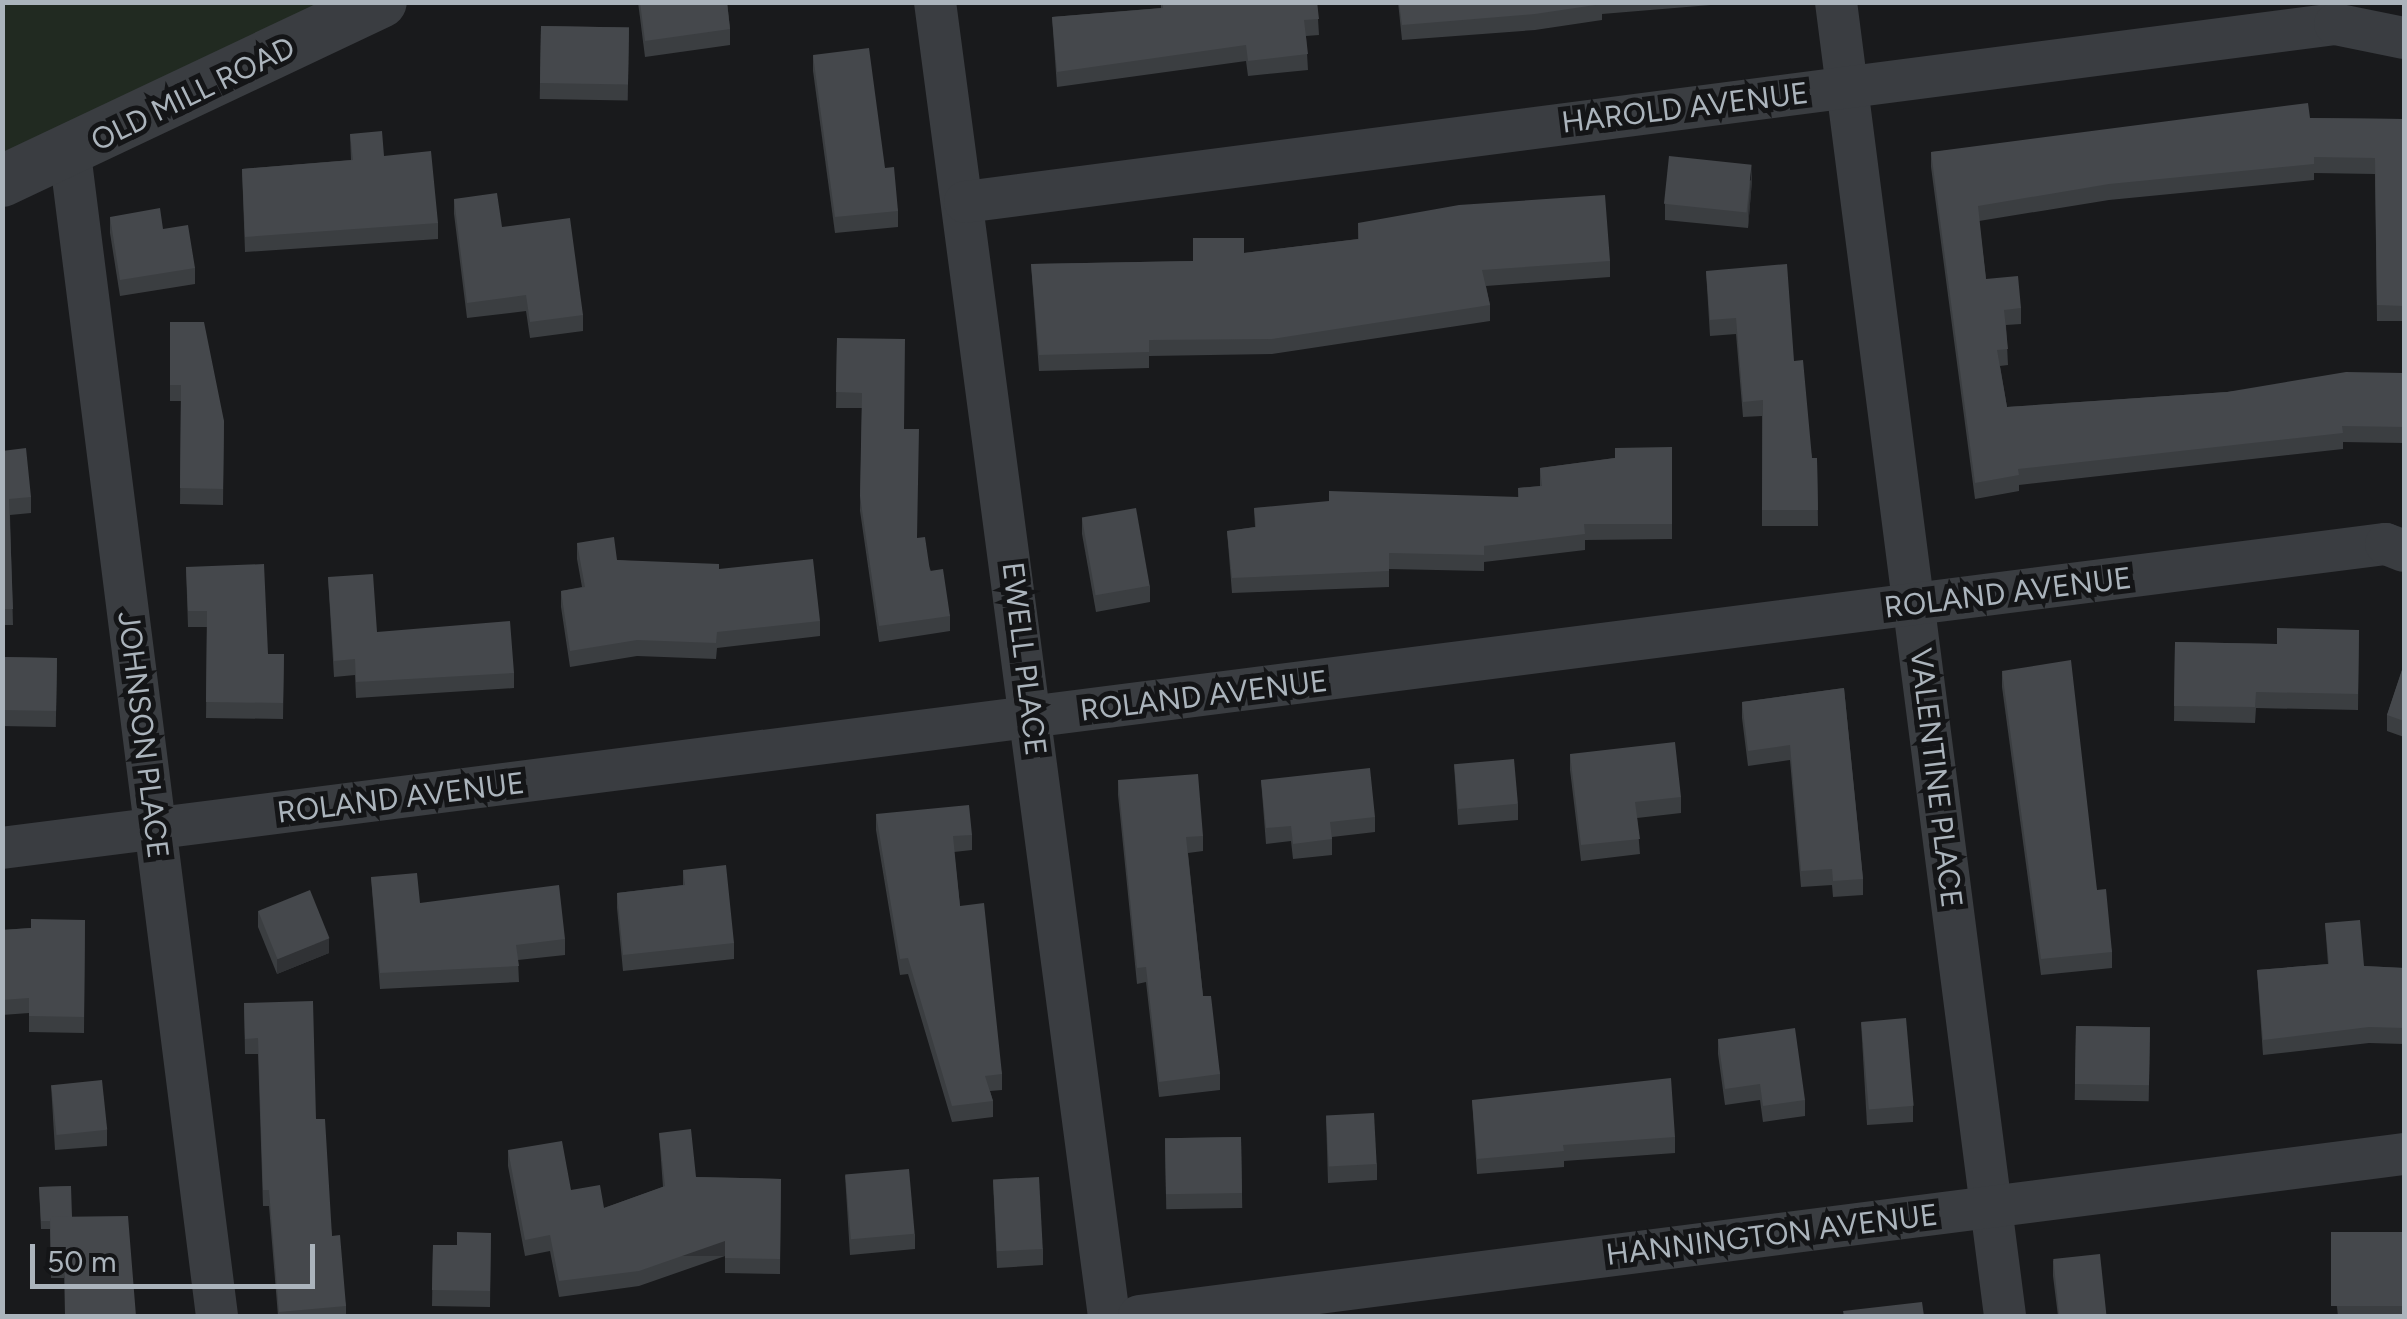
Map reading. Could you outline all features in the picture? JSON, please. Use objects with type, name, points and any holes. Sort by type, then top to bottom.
[{"type":"street","name":"OLD MILL ROAD","points":[[2,181],[70,154],[381,2]]},
{"type":"street","name":"EWELL PLACE","points":[[936,2],[1109,1316]]},
{"type":"street","name":"VALENTINE PLACE","points":[[1836,2],[2005,1316]]},
{"type":"street","name":"HAROLD AVENUE","points":[[964,202],[2336,24],[2404,38]]},
{"type":"street","name":"JOHNSON PLACE","points":[[70,154],[218,1316]]},
{"type":"street","name":"ROLAND AVENUE","points":[[2,848],[2386,544],[2404,551]]},
{"type":"street","name":"HANNINGTON AVENUE","points":[[1139,1316],[2404,1154]]},
{"type":"shaded area","points":[[3,2],[336,3],[3,163]]},
{"type":"building","points":[[640,2],[727,2],[730,29],[645,41]]},
{"type":"building","points":[[1163,2],[1317,2],[1319,19],[1304,20],[1308,54],[1248,61],[1246,45],[1057,72],[1052,17],[1163,8]]},
{"type":"building","points":[[1399,2],[1602,2],[1602,4],[1402,25]]},
{"type":"building","points":[[541,26],[629,28],[628,85],[540,83]]},
{"type":"building","points":[[869,48],[885,168],[894,167],[898,211],[835,217],[813,55]]},
{"type":"building","points":[[2308,103],[2310,118],[2404,119],[2404,306],[2377,305],[2375,158],[2314,157],[2314,164],[2109,184],[1978,206],[1986,279],[2018,276],[2021,308],[2004,310],[2008,349],[1997,350],[2007,407],[2227,392],[2346,372],[2404,373],[2404,427],[2342,426],[2343,433],[2018,469],[2019,475],[1975,483],[1931,152]]},
{"type":"building","points":[[382,131],[384,156],[431,151],[438,223],[245,237],[242,169],[353,160],[350,134]]},
{"type":"building","points":[[1669,156],[1752,165],[1747,212],[1664,204]]},
{"type":"building","points":[[497,193],[502,227],[570,218],[583,315],[530,322],[526,295],[467,303],[454,199]]},
{"type":"building","points":[[1605,195],[1610,261],[1482,270],[1490,305],[1272,339],[1149,340],[1149,352],[1039,355],[1031,264],[1193,261],[1193,238],[1244,238],[1244,253],[1359,239],[1358,223],[1459,205]]},
{"type":"building","points":[[160,208],[163,229],[188,225],[195,268],[120,280],[110,217]]},
{"type":"building","points":[[1787,264],[1794,361],[1803,360],[1812,458],[1817,458],[1818,510],[1762,510],[1763,400],[1743,402],[1736,318],[1710,320],[1706,271]]},
{"type":"building","points":[[170,322],[204,322],[224,421],[223,489],[180,488],[181,385],[170,385]]},
{"type":"building","points":[[837,338],[905,339],[904,429],[919,429],[917,538],[925,537],[930,571],[943,569],[950,616],[879,626],[860,496],[862,393],[836,392]]},
{"type":"building","points":[[1672,447],[1672,524],[1584,524],[1585,534],[1484,546],[1484,555],[1389,553],[1389,571],[1232,578],[1227,531],[1256,527],[1254,508],[1329,501],[1329,491],[1519,497],[1518,488],[1542,486],[1540,468],[1615,458],[1615,448]]},
{"type":"building","points":[[26,448],[31,497],[9,499],[13,609],[2,609],[2,451]]},
{"type":"building","points":[[1136,508],[1150,586],[1096,595],[1082,518]]},
{"type":"building","points":[[614,537],[617,560],[719,564],[719,569],[813,559],[820,621],[717,632],[716,643],[637,640],[570,651],[561,591],[585,587],[577,543]]},
{"type":"building","points":[[264,564],[268,654],[284,654],[283,703],[206,702],[207,611],[188,611],[186,567]]},
{"type":"building","points":[[373,574],[377,632],[510,621],[514,673],[356,682],[355,659],[334,661],[328,577]]},
{"type":"building","points":[[2277,628],[2359,630],[2358,694],[2256,692],[2255,707],[2174,706],[2175,642],[2277,644]]},
{"type":"building","points":[[2,657],[57,658],[56,711],[2,710]]},
{"type":"building","points":[[2071,660],[2097,890],[2106,889],[2112,952],[2041,959],[2002,671]]},
{"type":"building","points":[[2404,664],[2404,721],[2387,715]]},
{"type":"building","points":[[1844,688],[1863,879],[1833,881],[1832,869],[1801,871],[1790,745],[1748,751],[1742,702]]},
{"type":"building","points":[[1675,742],[1681,797],[1635,802],[1640,839],[1581,845],[1570,754]]},
{"type":"building","points":[[1514,759],[1518,804],[1458,809],[1454,764]]},
{"type":"building","points":[[1370,768],[1375,817],[1330,822],[1332,839],[1293,844],[1291,826],[1266,828],[1261,780]]},
{"type":"building","points":[[1198,774],[1203,836],[1186,837],[1203,996],[1211,996],[1220,1074],[1159,1082],[1146,967],[1137,968],[1118,780]]},
{"type":"building","points":[[969,805],[972,835],[953,836],[960,906],[984,903],[1002,1074],[985,1076],[993,1101],[952,1106],[908,958],[900,959],[876,814]]},
{"type":"building","points":[[726,865],[734,943],[623,955],[617,893],[685,885],[683,870]]},
{"type":"building","points":[[417,873],[420,903],[559,885],[565,939],[516,945],[519,966],[380,973],[371,877]]},
{"type":"building","points":[[310,890],[329,938],[278,959],[258,911]]},
{"type":"building","points":[[31,919],[85,920],[84,1017],[29,1016],[29,998],[2,1000],[2,930],[31,928]]},
{"type":"building","points":[[2360,920],[2364,966],[2404,968],[2404,1028],[2369,1027],[2263,1040],[2257,970],[2329,964],[2325,923]]},
{"type":"building","points":[[313,1001],[316,1119],[325,1119],[332,1236],[340,1235],[346,1306],[279,1312],[269,1190],[263,1190],[258,1038],[245,1039],[244,1003]]},
{"type":"building","points":[[1906,1018],[1914,1106],[1869,1110],[1861,1022]]},
{"type":"building","points":[[2076,1026],[2150,1027],[2149,1085],[2075,1084]]},
{"type":"building","points":[[1795,1028],[1805,1100],[1763,1106],[1760,1084],[1725,1089],[1718,1039]]},
{"type":"building","points":[[1671,1078],[1675,1137],[1563,1145],[1564,1151],[1477,1159],[1472,1100]]},
{"type":"building","points":[[102,1080],[107,1130],[57,1135],[51,1085]]},
{"type":"building","points":[[1374,1113],[1377,1164],[1329,1166],[1326,1116]]},
{"type":"building","points":[[691,1129],[696,1177],[781,1179],[780,1259],[725,1258],[725,1241],[639,1271],[559,1281],[550,1235],[525,1240],[508,1150],[562,1141],[571,1190],[600,1185],[604,1208],[665,1186],[659,1133]]},
{"type":"building","points":[[1241,1137],[1242,1193],[1166,1194],[1165,1138]]},
{"type":"building","points":[[909,1169],[915,1234],[851,1239],[845,1175]]},
{"type":"building","points":[[1039,1177],[1043,1249],[997,1251],[993,1179]]},
{"type":"building","points":[[71,1186],[72,1217],[41,1221],[39,1187]]},
{"type":"building","points":[[128,1216],[136,1316],[65,1316],[64,1262],[51,1262],[50,1217]]},
{"type":"building","points":[[457,1232],[491,1233],[490,1291],[432,1290],[433,1245],[457,1245]]},
{"type":"building","points":[[2331,1232],[2404,1232],[2404,1306],[2331,1306]]},
{"type":"building","points":[[2100,1254],[2106,1316],[2059,1316],[2053,1259]]},
{"type":"building","points":[[1922,1302],[1924,1316],[1844,1316],[1843,1311]]}]
